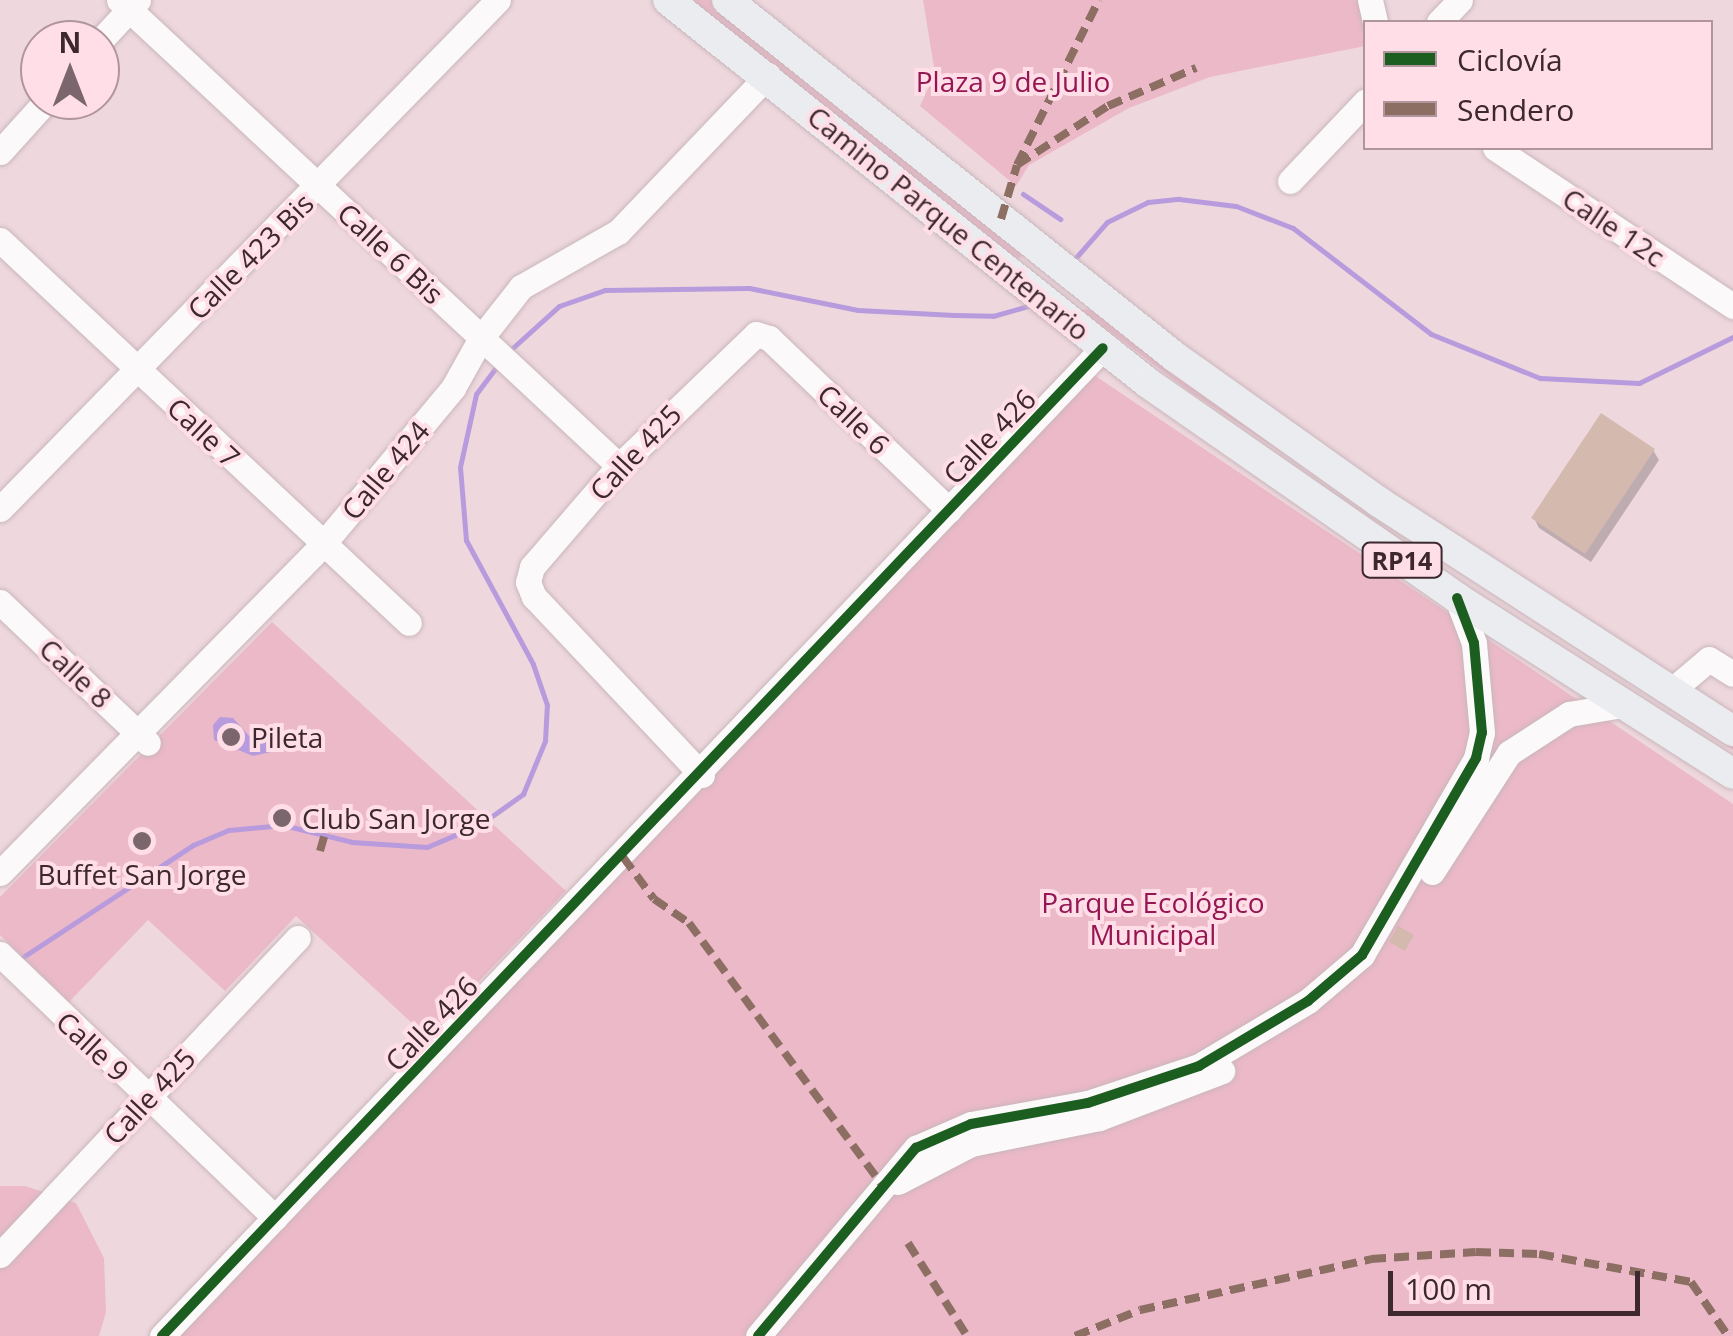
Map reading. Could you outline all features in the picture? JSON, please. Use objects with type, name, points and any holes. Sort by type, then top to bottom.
[{"type":"main road","name":"Camino Parque Centenario","points":[[668,0],[768,75],[1092,340],[1457,598],[1733,774]]},
{"type":"main road","name":"Camino Parque Centenario","points":[[727,0],[1100,297],[1379,502],[1733,730]]},
{"type":"street","name":"Calle 423 Bis","points":[[0,509],[498,0]]},
{"type":"street","points":[[1441,20],[1460,0]]},
{"type":"street","name":"Calle 6 Bis","points":[[128,3],[619,466]]},
{"type":"street","name":"Calle 424","points":[[0,873],[145,739],[324,544],[453,388],[484,340],[543,270],[618,232],[768,75]]},
{"type":"street","points":[[1290,182],[1363,103]]},
{"type":"street","points":[[0,152],[29,120]]},
{"type":"street","name":"Calle 12c","points":[[1498,150],[1733,306]]},
{"type":"street","name":"Calle 7","points":[[0,240],[409,623]]},
{"type":"street","name":"Calle 425","points":[[702,775],[534,598],[528,582],[532,567],[619,466],[756,334]]},
{"type":"street","name":"Calle 6","points":[[756,334],[769,338],[949,510]]},
{"type":"street","name":"Calle 426","points":[[162,1336],[702,775],[949,510],[1092,340]]},
{"type":"street","points":[[1388,931],[1476,758],[1482,733],[1474,643],[1457,598]]},
{"type":"street","name":"Calle 8","points":[[0,602],[145,739]]},
{"type":"street","points":[[1672,690],[1709,659],[1733,674]]},
{"type":"street","points":[[758,1336],[916,1148],[942,1135],[1103,1107],[1250,1047],[1388,931],[1510,752],[1569,714],[1622,705]]},
{"type":"street","name":"Calle 425","points":[[0,1255],[298,938]]},
{"type":"street","name":"Calle 9","points":[[0,954],[275,1218]]},
{"type":"green space","points":[[688,0],[714,0],[1023,255],[1015,261]]},
{"type":"green space","name":"Plaza 9 de Julio","points":[[923,0],[1360,0],[1363,46],[1210,77],[1129,108],[1029,165],[1016,186],[920,106],[935,73]]},
{"type":"green space","points":[[1089,309],[1469,570],[1733,738],[1733,750],[1192,393],[1081,310]]},
{"type":"green space","name":"Parque Ecológico Municipal","points":[[1094,375],[1733,804],[1733,1336],[174,1336]]},
{"type":"green space","name":"Club San Jorge","points":[[272,622],[566,891],[426,1036],[296,916],[225,991],[148,920],[69,1002],[0,935],[0,897]]},
{"type":"green space","points":[[0,1186],[25,1186],[76,1203],[104,1258],[106,1312],[99,1336],[0,1336]]},
{"type":"shaded area","name":"Pileta","points":[[220,717],[233,718],[251,738],[266,739],[271,752],[253,756],[214,740],[213,725]]},
{"type":"building","points":[[1601,413],[1655,449],[1585,554],[1531,518]]},
{"type":"building","points":[[1398,926],[1414,935],[1405,951],[1389,942]]},
{"type":"waterway","points":[[1023,194],[1060,219]]},
{"type":"waterway","points":[[1072,262],[1107,222],[1148,202],[1179,199],[1236,206],[1293,228],[1431,334],[1540,378],[1639,383],[1733,337]]},
{"type":"waterway","points":[[507,353],[559,306],[605,290],[749,288],[858,310],[954,315],[993,316],[1035,304]]},
{"type":"waterway","points":[[20,959],[193,845],[229,830],[283,825],[352,842],[427,847],[481,824],[523,794],[545,741],[547,705],[533,664],[466,540],[460,467],[476,394],[497,366]]},
{"type":"marked path","points":[[1017,165],[1099,0]]},
{"type":"marked path","points":[[1001,219],[1017,165],[1108,106],[1196,68]]},
{"type":"marked path","points":[[320,851],[330,815]]},
{"type":"marked path","points":[[623,857],[654,899],[689,923],[885,1189]]},
{"type":"marked path","points":[[908,1243],[967,1336]]},
{"type":"marked path","points":[[1075,1336],[1140,1310],[1371,1259],[1476,1252],[1539,1254],[1691,1282],[1728,1336]]},
{"type":"cycle path","points":[[162,1336],[1103,348]]},
{"type":"cycle path","points":[[758,1336],[916,1148],[971,1124],[1088,1103],[1199,1066],[1308,1001],[1362,955],[1476,758],[1482,733],[1474,643],[1457,598]]},
{"type":"place","name":"Pileta","points":[[231,737]]},
{"type":"place","name":"Club San Jorge","points":[[282,818]]},
{"type":"place","name":"Buffet San Jorge","points":[[142,841]]}]
